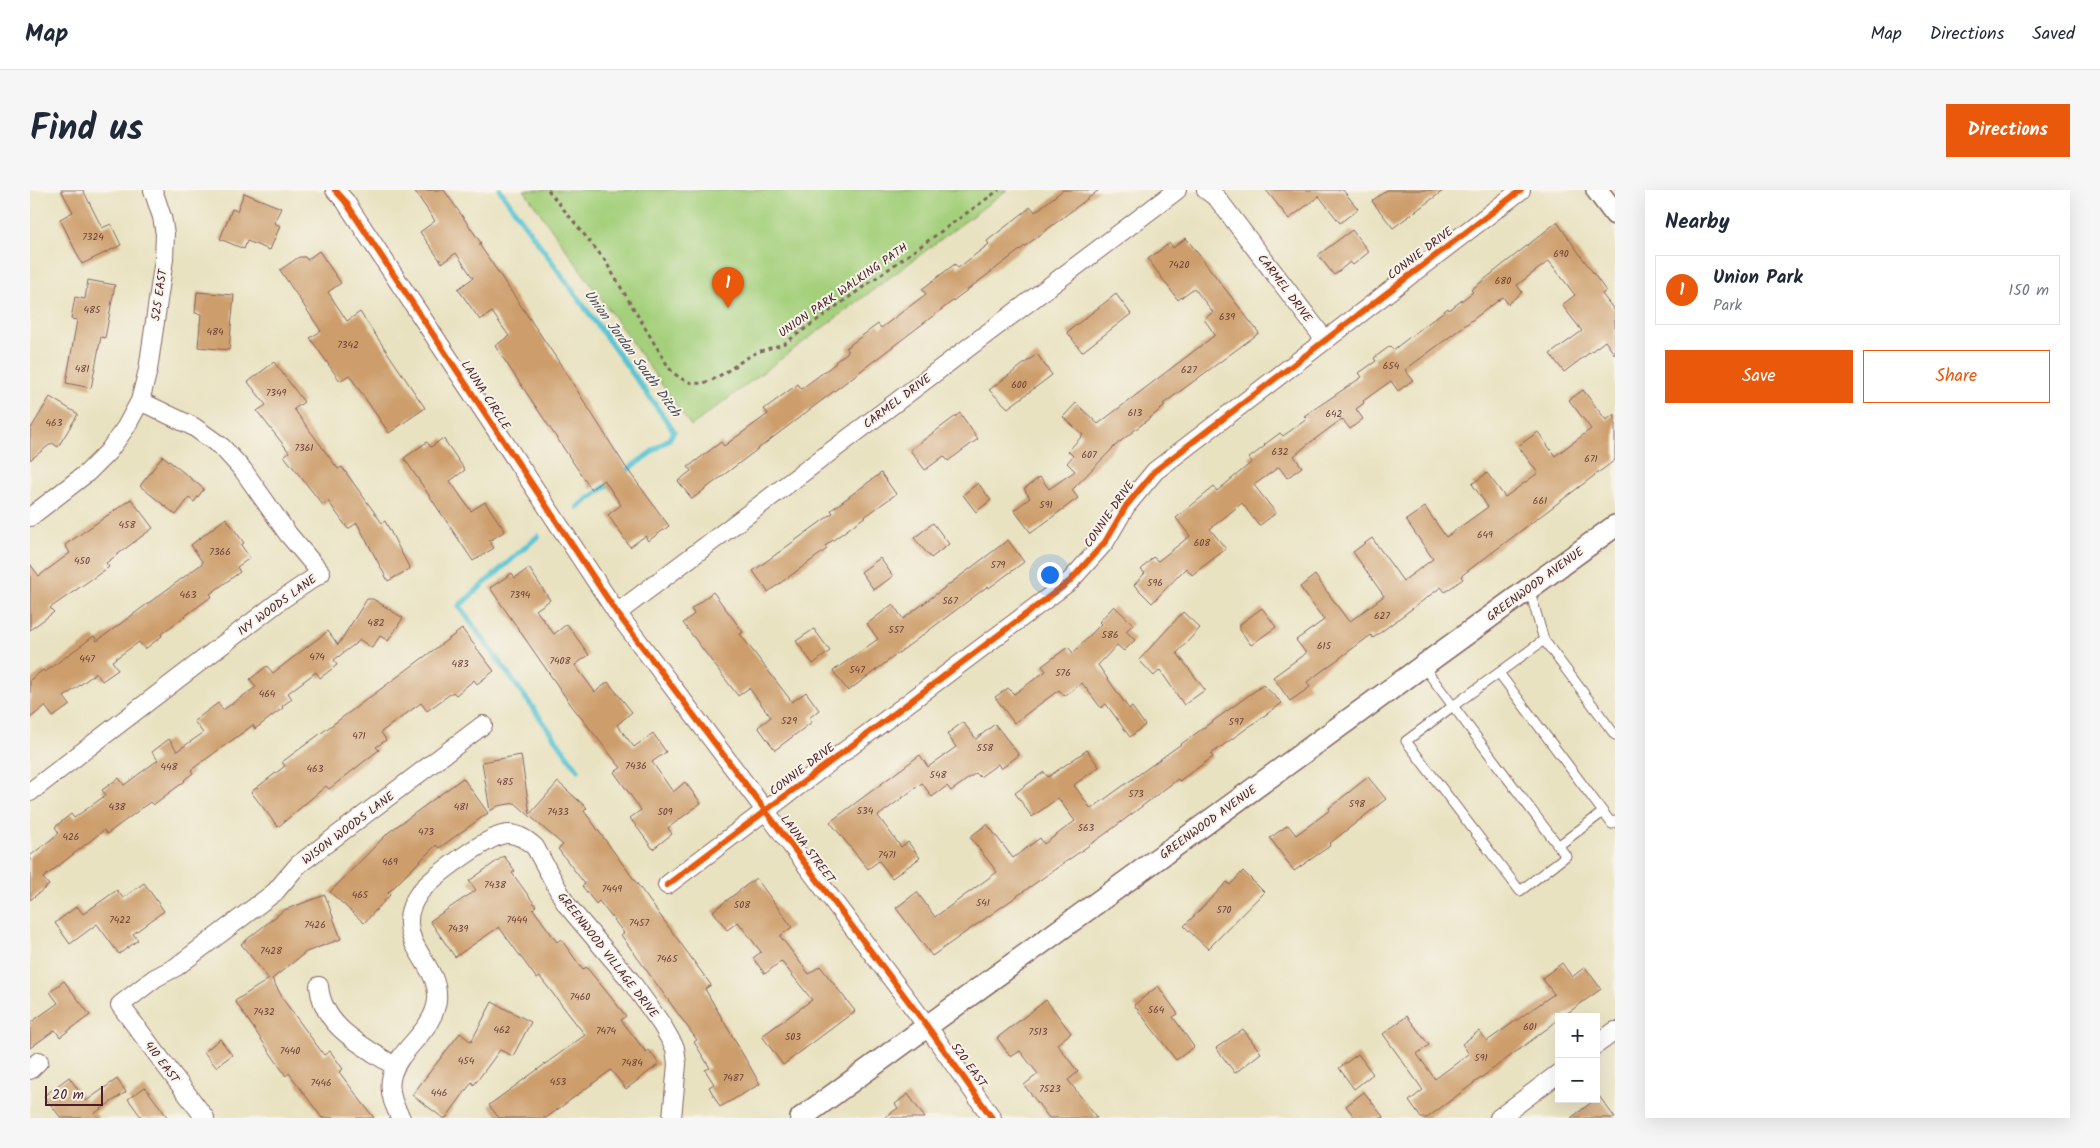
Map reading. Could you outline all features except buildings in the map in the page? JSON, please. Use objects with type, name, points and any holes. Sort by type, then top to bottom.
[{"type":"street","name":"525 EAST","points":[[30,517],[87,473],[108,452],[126,427],[140,401],[148,370],[164,259],[165,234],[162,217],[153,190]]},
{"type":"street","name":"LAUNA CIRCLE","points":[[335,190],[345,202],[617,613]]},
{"type":"street","name":"CARMEL DRIVE","points":[[617,613],[1177,190]]},
{"type":"street","name":"CARMEL DRIVE","points":[[1206,190],[1217,198],[1325,340]]},
{"type":"street","name":"CONNIE DRIVE","points":[[668,885],[1070,581],[1105,542],[1126,506],[1155,472],[1521,190]]},
{"type":"street","points":[[1597,190],[1615,214]]},
{"type":"street","name":"IVY WOODS LANE","points":[[30,792],[281,600],[321,573],[288,534],[243,470],[222,447],[194,426],[140,401]]},
{"type":"street","name":"GREENWOOD AVENUE","points":[[801,1118],[1615,526]]},
{"type":"street","name":"LAUNA STREET","points":[[617,613],[927,1026]]},
{"type":"street","name":"WISON WOODS LANE","points":[[120,1005],[155,978],[176,967],[275,892],[298,865],[483,725]]},
{"type":"street","name":"GREENWOOD VILLAGE DRIVE","points":[[394,1066],[401,1054],[430,1021],[437,1001],[434,977],[412,940],[409,920],[414,900],[428,884],[485,841],[500,835],[515,835],[527,840],[535,847],[566,904],[630,980],[662,1025],[674,1048],[677,1064],[672,1118]]},
{"type":"street","points":[[319,986],[320,1000],[327,1014],[336,1024],[394,1066],[391,1082],[392,1097],[400,1118]]},
{"type":"street","name":"410 EAST","points":[[120,1005],[205,1118]]},
{"type":"street","name":"520 EAST","points":[[927,1026],[992,1118]]},
{"type":"street","points":[[1600,1042],[1615,1031]]},
{"type":"street","points":[[1499,1118],[1555,1076]]},
{"type":"lane","points":[[1529,588],[1544,640],[1615,734]]},
{"type":"lane","points":[[1423,666],[1453,706],[1558,846],[1566,856],[1520,891],[1406,741],[1453,706],[1498,673],[1544,640]]},
{"type":"lane","points":[[1498,673],[1612,824],[1615,821]]},
{"type":"lane","points":[[1558,846],[1603,812]]},
{"type":"green space","points":[[524,190],[1007,190],[691,426]]},
{"type":"waterway","name":"Union Jordan South Ditch","points":[[500,190],[674,431],[669,439],[622,474]]},
{"type":"waterway","name":"Union Jordan South Ditch","points":[[578,507],[613,481]]},
{"type":"waterway","name":"Union Jordan South Ditch","points":[[538,536],[459,606],[578,770]]},
{"type":"cycle path","points":[[335,190],[345,201],[617,613],[927,1026],[992,1118]]},
{"type":"cycle path","points":[[667,885],[1070,581],[1105,542],[1126,506],[1155,471],[1521,190]]},
{"type":"place","name":"Union Park","points":[[728,308]]}]
